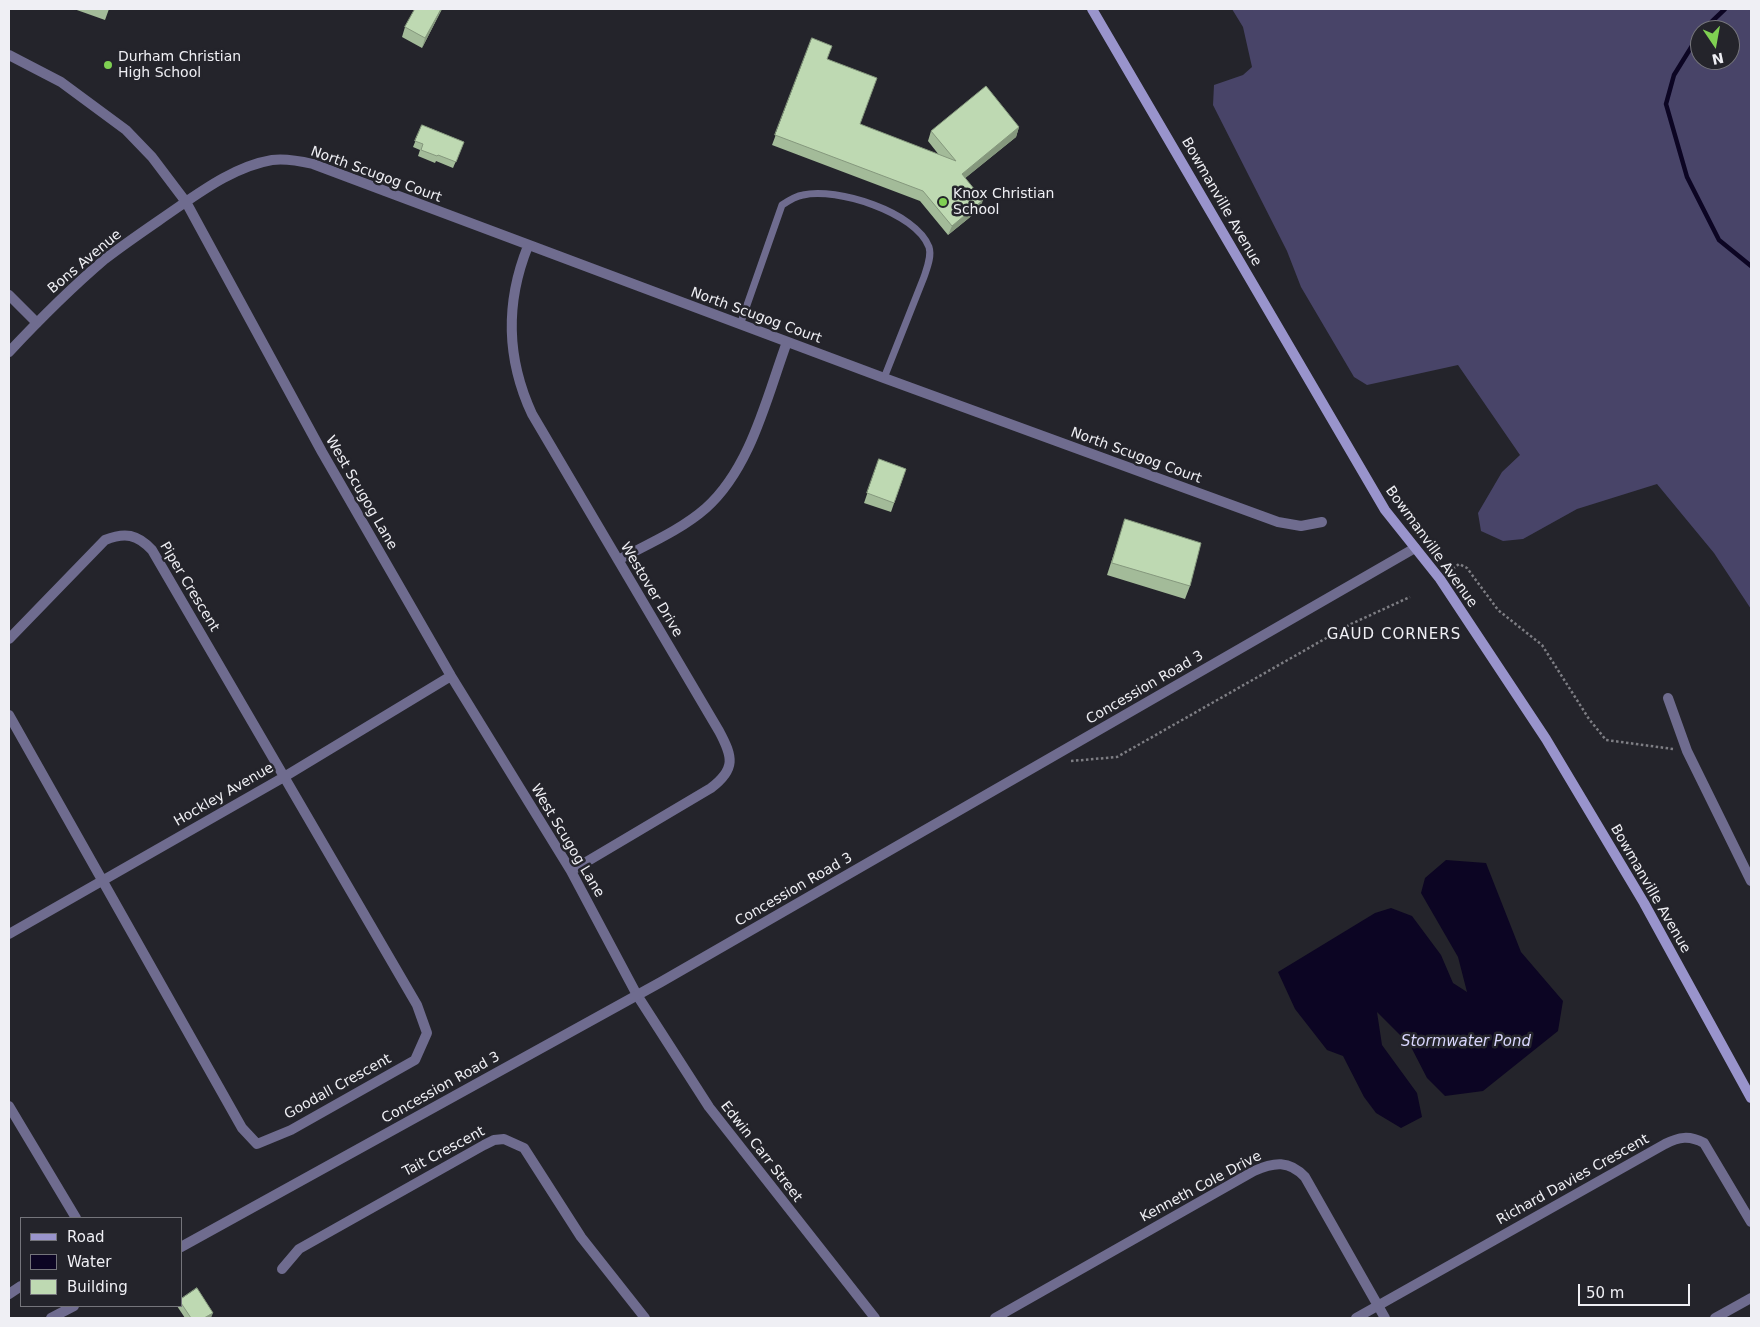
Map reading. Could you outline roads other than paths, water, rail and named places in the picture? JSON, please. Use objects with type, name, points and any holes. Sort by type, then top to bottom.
[{"type":"main road","name":"Bowmanville Avenue","points":[[1092,9],[1385,510],[1440,580],[1550,747],[1644,903],[1751,1098]]},
{"type":"street","name":"West Scugog Lane","points":[[9,55],[61,82],[126,130],[152,157],[186,202],[322,452],[451,676],[570,871],[637,995]]},
{"type":"street","name":"North Scugog Court","points":[[186,202],[229,175],[250,166],[272,160],[294,160],[313,164],[740,325],[1278,522],[1302,526],[1322,522]]},
{"type":"street","name":"Bons Avenue","points":[[9,352],[37,322],[106,259],[186,202]]},
{"type":"street","name":"Westover Drive","points":[[528,246],[521,264],[511,312],[511,346],[521,390],[532,414],[719,731],[728,749],[731,761],[722,779],[711,788],[570,871]]},
{"type":"street","points":[[9,294],[37,322]]},
{"type":"street","points":[[618,560],[684,525],[707,507],[728,485],[749,447],[787,342]]},
{"type":"street","name":"Piper Crescent","points":[[9,639],[105,540],[125,534],[135,535],[152,550],[284,777]]},
{"type":"street","name":"Concession Road 3","points":[[182,1246],[637,995],[1415,548]]},
{"type":"street","name":"Hockley Avenue","points":[[9,934],[284,777],[451,676]]},
{"type":"street","points":[[1668,698],[1687,751],[1751,881]]},
{"type":"street","points":[[9,715],[102,881]]},
{"type":"street","name":"Goodall Crescent","points":[[102,881],[242,1128],[257,1144],[291,1130],[415,1060],[427,1033],[417,1006],[284,777]]},
{"type":"street","name":"Edwin Carr Street","points":[[637,995],[691,1080],[727,1132],[875,1318]]},
{"type":"street","points":[[9,1106],[75,1217]]},
{"type":"street","name":"Richard Davies Crescent","points":[[1356,1318],[1680,1137],[1694,1138],[1704,1142],[1751,1222]]},
{"type":"street","name":"Tait Crescent","points":[[282,1269],[299,1249],[484,1144],[504,1139],[524,1148],[581,1237],[645,1318]]},
{"type":"street","name":"Kenneth Cole Drive","points":[[995,1318],[1254,1171],[1277,1163],[1288,1164],[1298,1168],[1305,1177],[1385,1318]]},
{"type":"street","points":[[9,1294],[20,1287]]},
{"type":"street","points":[[1715,1318],[1751,1298]]},
{"type":"street","points":[[52,1318],[72,1307]]},
{"type":"lane","points":[[740,325],[782,205],[802,194],[836,195],[872,204],[907,222],[925,240],[929,248],[929,260],[924,277],[884,378]]},
{"type":"water","name":"Stormwater Pond","points":[[1446,860],[1486,863],[1521,952],[1563,1001],[1558,1031],[1483,1091],[1445,1096],[1427,1078],[1410,1045],[1377,1012],[1382,1045],[1417,1093],[1422,1117],[1401,1128],[1376,1113],[1364,1097],[1343,1056],[1327,1050],[1295,1009],[1278,972],[1375,913],[1391,908],[1412,916],[1441,955],[1453,983],[1467,992],[1458,957],[1421,893],[1425,878]]},
{"type":"waterway","points":[[1713,20],[1725,9]]},
{"type":"waterway","points":[[1690,49],[1674,75],[1666,104],[1687,177],[1719,240],[1751,266]]},
{"type":"place","name":"Durham Christian High School","points":[[108,65]]},
{"type":"place","name":"Knox Christian School","points":[[943,202]]},
{"type":"district","name":"GAUD CORNERS","points":[[1394,635]]}]
